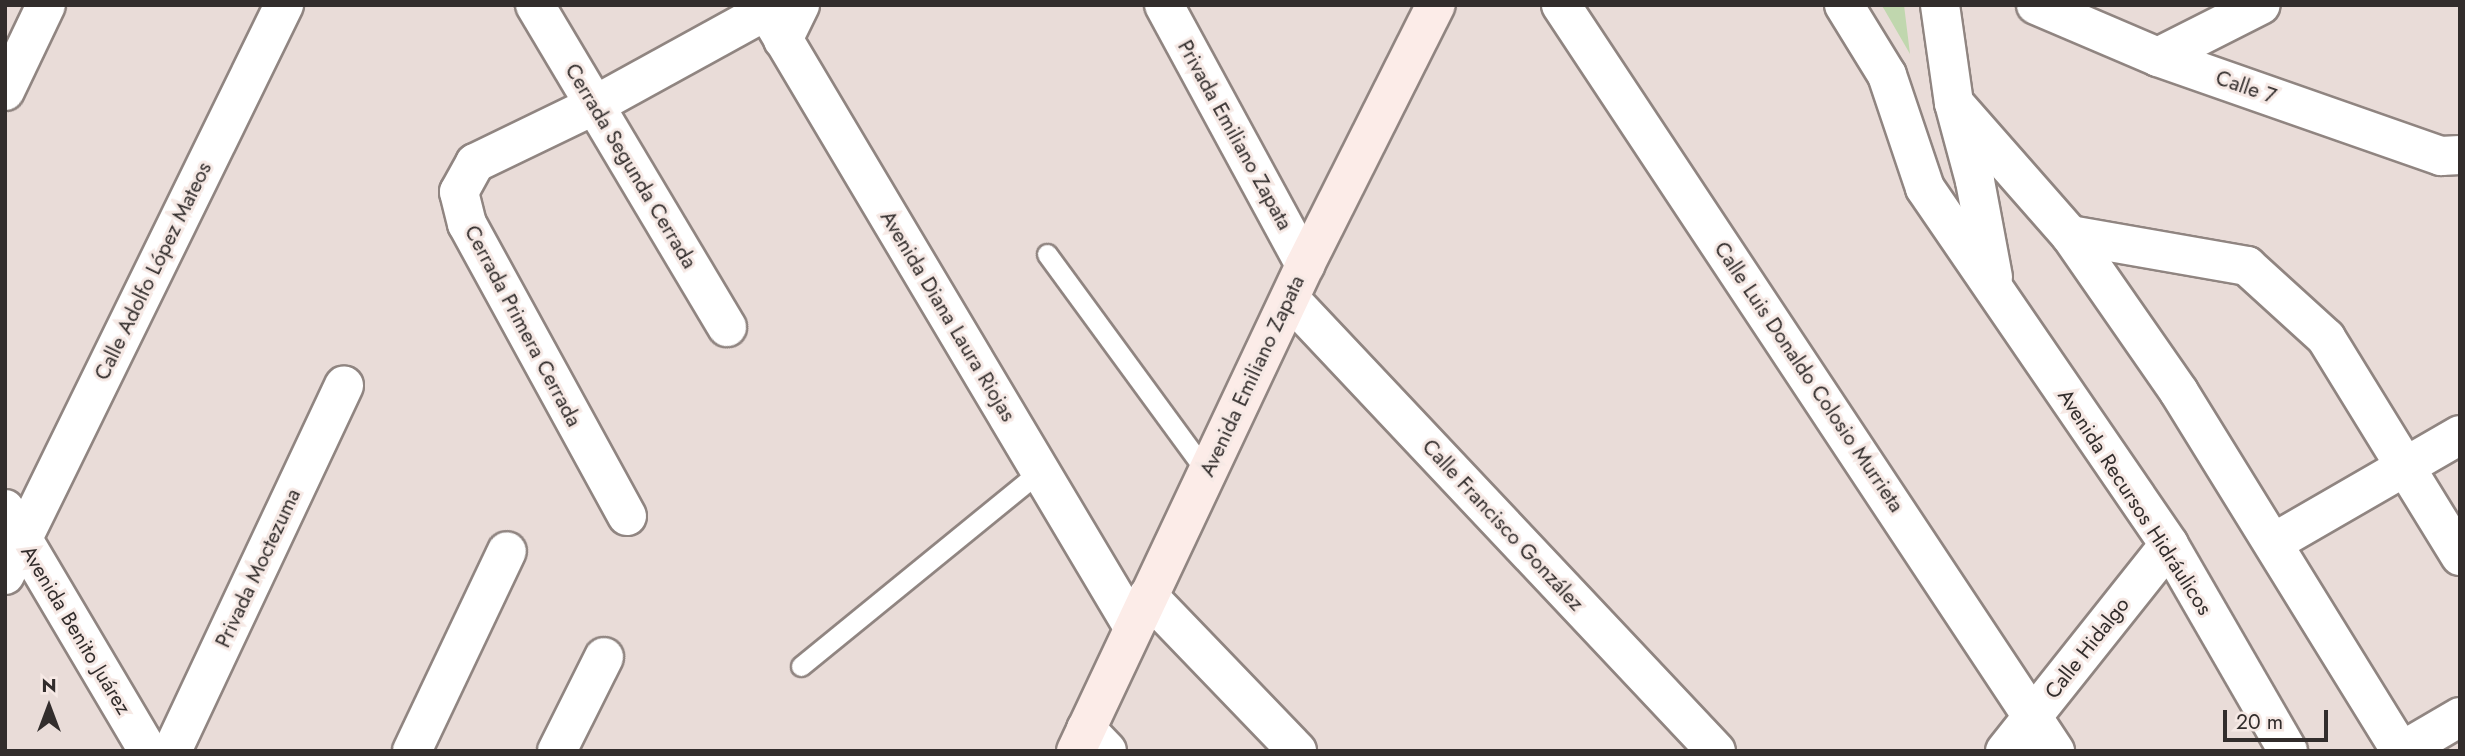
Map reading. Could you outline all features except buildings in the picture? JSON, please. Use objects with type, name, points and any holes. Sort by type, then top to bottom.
[{"type":"main road","name":"Avenida Emiliano Zapata","points":[[1089,744],[1140,611],[1298,282],[1436,5]]},
{"type":"street","points":[[5,91],[46,5]]},
{"type":"street","name":"Calle Adolfo López Mateos","points":[[5,575],[13,524],[284,5]]},
{"type":"street","name":"Cerrada Segunda Cerrada","points":[[535,5],[727,327]]},
{"type":"street","name":"Privada Emiliano Zapata","points":[[1164,5],[1298,282]]},
{"type":"street","name":"Calle Luis Donaldo Colosio Murrieta","points":[[1562,5],[2034,715],[2055,751]]},
{"type":"street","name":"Avenida Recursos Hidráulicos","points":[[1844,5],[1887,75],[1925,188],[2169,545],[2288,751]]},
{"type":"street","name":"Avenida Recursos Hidráulicos","points":[[1940,5],[1954,103],[1975,181],[1996,293]]},
{"type":"street","name":"Calle 7","points":[[2036,5],[2158,57],[2441,156],[2460,155]]},
{"type":"street","points":[[2158,57],[2261,5]]},
{"type":"street","name":"Cerrada Primera Cerrada","points":[[626,516],[467,224],[459,192],[475,163],[778,15]]},
{"type":"street","name":"Avenida Diana Laura Riojas","points":[[778,15],[1041,471],[1140,611],[1297,751]]},
{"type":"street","points":[[1954,103],[2070,235],[2179,392],[2401,751],[2454,730]]},
{"type":"street","points":[[2070,235],[2248,266],[2326,338],[2460,556]]},
{"type":"street","name":"Calle Francisco González","points":[[1298,282],[1716,751]]},
{"type":"street","name":"Privada Moctezuma","points":[[172,751],[344,385]]},
{"type":"street","points":[[2273,544],[2404,465],[2460,435]]},
{"type":"street","name":"Avenida Benito Juárez","points":[[13,524],[148,751]]},
{"type":"street","name":"Calle Hidalgo","points":[[2005,751],[2169,545]]},
{"type":"street","points":[[412,751],[507,551]]},
{"type":"street","points":[[557,751],[604,657]]},
{"type":"lane","points":[[1047,254],[1207,473]]},
{"type":"lane","points":[[801,666],[1041,471]]},
{"type":"green space","points":[[1881,5],[1904,5],[1910,54],[1884,9]]}]
